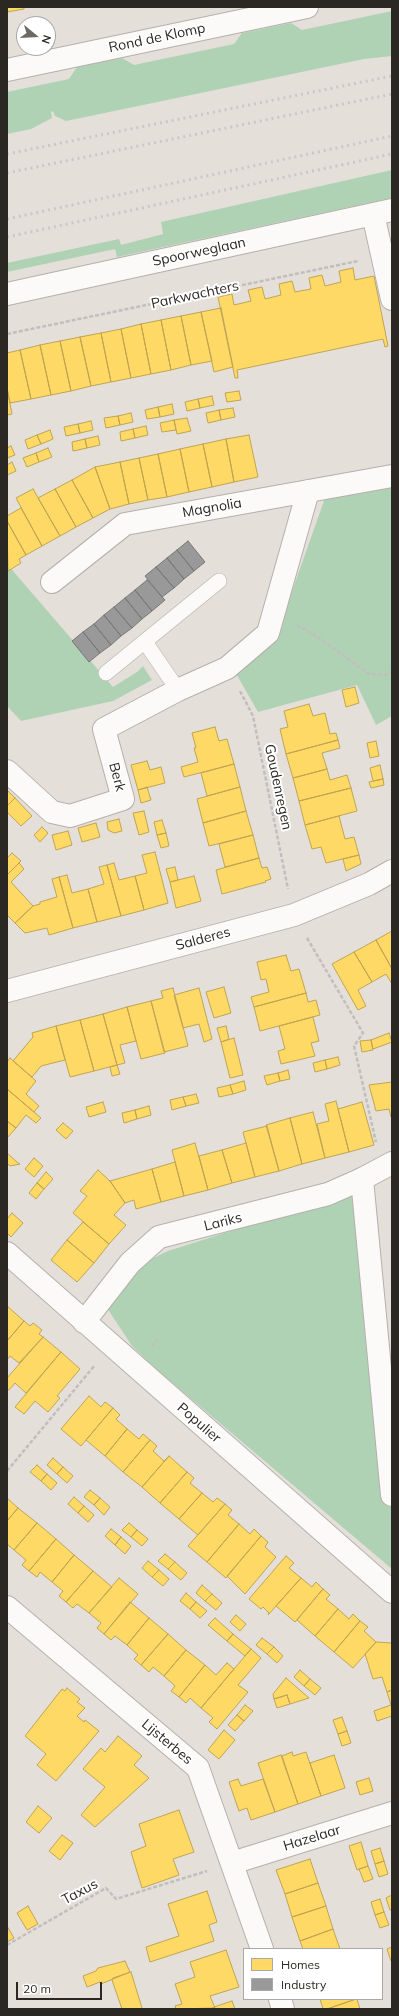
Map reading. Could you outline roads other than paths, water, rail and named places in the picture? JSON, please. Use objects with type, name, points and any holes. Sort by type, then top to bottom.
[{"type":"street","name":"Rond de Klomp","points":[[7,70],[307,7]]},
{"type":"street","points":[[383,212],[383,256],[392,299]]},
{"type":"street","name":"Spoorweglaan","points":[[7,294],[383,212]]},
{"type":"street","name":"Magnolia","points":[[52,582],[125,524],[392,476]]},
{"type":"street","name":"Berk","points":[[7,771],[52,812],[70,816],[123,798],[104,729],[178,690],[227,668],[268,633],[308,491]]},
{"type":"street","name":"Salderes","points":[[7,991],[294,915],[369,884],[392,871]]},
{"type":"street","name":"Lariks","points":[[84,1322],[130,1263],[159,1237],[328,1194],[362,1180],[387,1166]]},
{"type":"street","points":[[362,1180],[392,1495]]},
{"type":"street","name":"Populier","points":[[7,1253],[392,1592]]},
{"type":"street","name":"Lijsterbes","points":[[7,1607],[198,1768],[262,1948]]},
{"type":"street","name":"Hazelaar","points":[[232,1863],[392,1813]]},
{"type":"lane","points":[[106,674],[219,581]]},
{"type":"lane","points":[[145,642],[178,690]]},
{"type":"railway","points":[[7,154],[392,76]]},
{"type":"railway","points":[[7,173],[392,94]]},
{"type":"railway","points":[[7,219],[392,136]]},
{"type":"railway","points":[[7,237],[392,154]]}]
